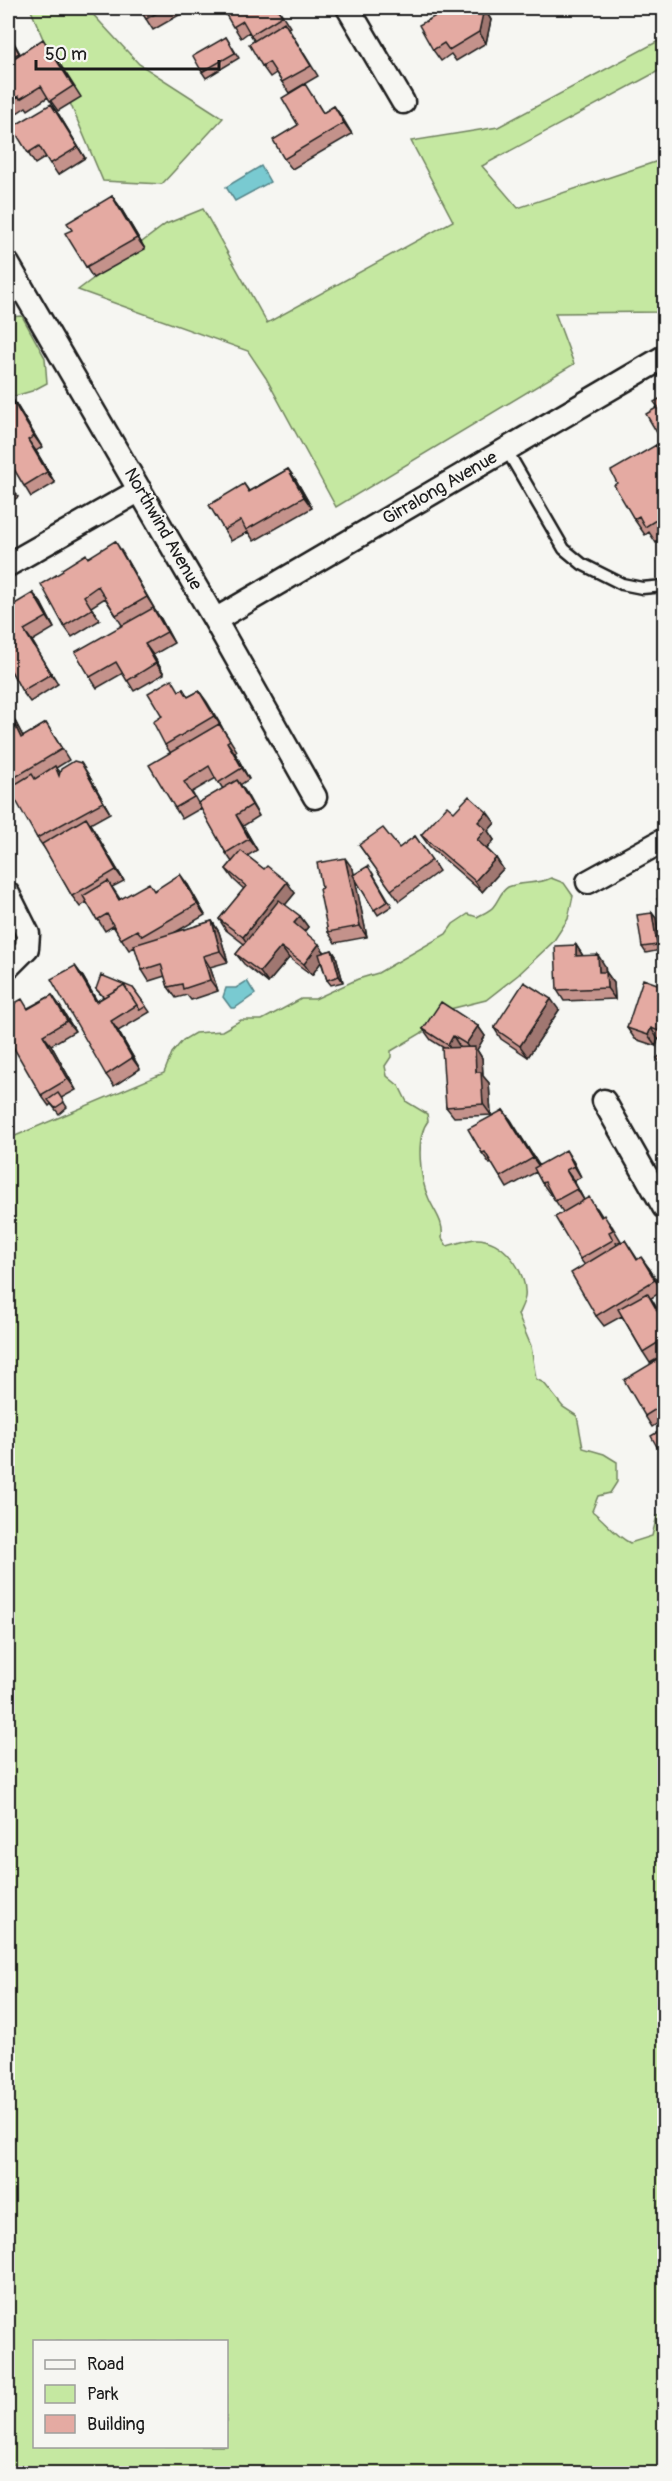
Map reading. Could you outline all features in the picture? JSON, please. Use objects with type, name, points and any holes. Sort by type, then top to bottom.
[{"type":"street","points":[[348,8],[403,102]]},
{"type":"street","name":"Northwind Avenue","points":[[8,264],[315,797]]},
{"type":"street","name":"Girralong Avenue","points":[[215,620],[664,357]]},
{"type":"street","points":[[8,565],[140,490]]},
{"type":"street","points":[[588,882],[664,840]]},
{"type":"street","points":[[8,894],[28,934],[27,948],[8,966]]},
{"type":"street","points":[[604,1101],[664,1207]]},
{"type":"lane","points":[[506,449],[564,549],[582,564],[622,584],[642,588],[664,586]]},
{"type":"green space","points":[[30,8],[87,8],[139,64],[223,118],[162,184],[103,181]]},
{"type":"green space","points":[[664,38],[664,68],[482,166],[518,208],[658,161],[664,156],[664,312],[555,313],[574,364],[336,507],[266,378],[248,351],[78,290],[166,224],[203,209],[267,323],[453,221],[411,141],[498,127]]},
{"type":"green space","points":[[22,316],[45,358],[47,383],[32,391],[8,398],[8,317]]},
{"type":"green space","points":[[551,878],[564,883],[573,896],[568,919],[553,942],[518,975],[486,1000],[450,1009],[425,1031],[391,1051],[391,1057],[385,1066],[387,1076],[399,1086],[407,1102],[427,1114],[428,1121],[421,1137],[421,1170],[426,1191],[440,1222],[442,1238],[447,1246],[475,1239],[485,1240],[495,1244],[511,1258],[518,1267],[525,1287],[524,1299],[518,1315],[531,1346],[536,1379],[544,1383],[563,1407],[577,1416],[583,1448],[604,1454],[617,1462],[617,1482],[610,1493],[598,1496],[592,1511],[630,1543],[652,1536],[657,1516],[664,1515],[664,2473],[8,2474],[8,1139],[164,1073],[172,1053],[183,1040],[195,1033],[222,1031],[241,1020],[262,1020],[301,999],[315,999],[358,979],[378,973],[446,934],[453,924],[468,914],[477,917],[490,910],[508,887]]},
{"type":"water","points":[[261,166],[270,182],[235,201],[226,187]]},
{"type":"water","points":[[247,981],[255,994],[235,1008],[231,1008],[223,997],[226,988],[236,988]]},
{"type":"building","points":[[139,8],[166,8],[146,19]]},
{"type":"building","points":[[222,8],[277,8],[282,16],[251,35],[243,21],[233,27]]},
{"type":"building","points":[[450,8],[483,8],[479,32],[449,50],[444,43],[433,50],[419,25]]},
{"type":"building","points":[[284,22],[311,66],[282,82],[269,62],[262,66],[249,44]]},
{"type":"building","points":[[8,34],[19,53],[8,59]]},
{"type":"building","points":[[226,37],[235,53],[202,72],[193,56]]},
{"type":"building","points":[[43,39],[73,86],[50,101],[41,86],[20,99],[19,96],[8,103],[8,62]]},
{"type":"building","points":[[305,84],[323,113],[334,106],[344,123],[284,159],[273,140],[298,125],[282,98]]},
{"type":"building","points":[[51,104],[78,147],[50,164],[39,146],[28,153],[12,127]]},
{"type":"building","points":[[112,196],[137,238],[86,267],[65,233],[72,230],[67,223]]},
{"type":"building","points":[[8,393],[34,436],[28,440],[47,472],[24,486],[8,459],[8,440],[10,439],[8,435]]},
{"type":"building","points":[[664,396],[663,443],[646,414],[658,407],[654,402]]},
{"type":"building","points":[[656,445],[662,455],[664,454],[664,515],[645,527],[639,516],[634,519],[614,485],[617,483],[611,471]]},
{"type":"building","points":[[288,469],[304,497],[246,530],[241,520],[224,530],[209,505],[244,484],[249,492]]},
{"type":"building","points":[[115,541],[147,597],[116,615],[98,586],[84,596],[92,609],[64,626],[41,584],[86,554],[88,558]]},
{"type":"building","points":[[33,593],[47,617],[24,630],[51,674],[22,691],[8,665],[8,608]]},
{"type":"building","points":[[153,608],[167,632],[145,644],[156,663],[127,681],[116,662],[90,677],[75,652]]},
{"type":"building","points":[[172,679],[179,691],[183,689],[188,697],[199,691],[214,716],[165,745],[153,722],[162,716],[148,693]]},
{"type":"building","points":[[8,713],[21,738],[46,723],[62,749],[12,779],[8,772]]},
{"type":"building","points":[[219,724],[230,740],[227,742],[242,768],[218,783],[209,766],[184,782],[194,797],[175,808],[149,765]]},
{"type":"building","points":[[74,761],[81,763],[103,802],[37,838],[9,788],[32,774],[35,779],[55,766],[59,776],[61,769]]},
{"type":"building","points":[[237,780],[252,805],[236,815],[249,839],[226,853],[198,803]]},
{"type":"building","points":[[469,796],[487,812],[478,822],[486,829],[477,840],[496,858],[475,881],[421,835],[447,806],[454,812]]},
{"type":"building","points":[[86,818],[116,870],[72,896],[42,844]]},
{"type":"building","points":[[383,828],[399,848],[415,836],[432,860],[391,890],[359,845]]},
{"type":"building","points":[[241,851],[264,869],[267,866],[287,882],[243,937],[219,919],[246,886],[226,869]]},
{"type":"building","points":[[345,858],[360,926],[328,932],[319,889],[322,888],[317,863]]},
{"type":"building","points":[[368,866],[388,901],[374,910],[353,875]]},
{"type":"building","points":[[180,874],[197,904],[142,936],[137,930],[121,939],[107,914],[97,920],[83,896],[108,881],[119,900],[149,883],[154,891]]},
{"type":"building","points":[[664,894],[664,911],[657,899]]},
{"type":"building","points":[[279,900],[300,916],[294,923],[319,944],[304,964],[281,947],[260,972],[236,954]]},
{"type":"building","points":[[652,913],[657,945],[642,947],[637,915]]},
{"type":"building","points":[[212,921],[220,951],[203,956],[210,980],[183,989],[182,984],[168,987],[161,964],[142,970],[134,945]]},
{"type":"building","points":[[576,945],[576,956],[598,955],[599,972],[606,972],[607,988],[557,990],[555,946]]},
{"type":"building","points":[[332,950],[339,976],[327,980],[319,954]]},
{"type":"building","points":[[75,966],[96,1002],[124,985],[137,1005],[111,1021],[132,1058],[106,1075],[51,979]]},
{"type":"building","points":[[101,975],[133,988],[146,1006],[140,1010],[124,985],[104,997],[96,989]]},
{"type":"building","points":[[643,979],[663,986],[660,993],[664,995],[664,1033],[651,1028],[648,1035],[627,1028]]},
{"type":"building","points":[[524,982],[551,999],[520,1046],[494,1028]]},
{"type":"building","points":[[52,995],[67,1021],[43,1035],[68,1079],[41,1095],[8,1038],[8,1007],[22,999],[28,1009]]},
{"type":"building","points":[[441,1002],[478,1026],[466,1044],[453,1036],[448,1045],[423,1029]]},
{"type":"building","points":[[475,1047],[476,1072],[481,1072],[483,1104],[446,1107],[442,1048]]},
{"type":"building","points":[[664,1053],[664,1069],[657,1058]]},
{"type":"building","points":[[58,1093],[64,1102],[55,1108],[48,1100]]},
{"type":"building","points":[[503,1110],[533,1158],[500,1177],[468,1129]]},
{"type":"building","points":[[566,1150],[574,1166],[566,1170],[577,1189],[555,1201],[534,1168]]},
{"type":"building","points":[[589,1197],[601,1217],[604,1215],[613,1230],[609,1232],[613,1240],[580,1259],[555,1217]]},
{"type":"building","points":[[625,1240],[637,1260],[641,1257],[655,1280],[596,1316],[571,1273]]},
{"type":"building","points":[[647,1293],[664,1323],[664,1339],[643,1352],[618,1309]]},
{"type":"building","points":[[664,1356],[664,1404],[645,1416],[624,1380]]},
{"type":"building","points":[[664,1428],[664,1459],[651,1436]]}]
